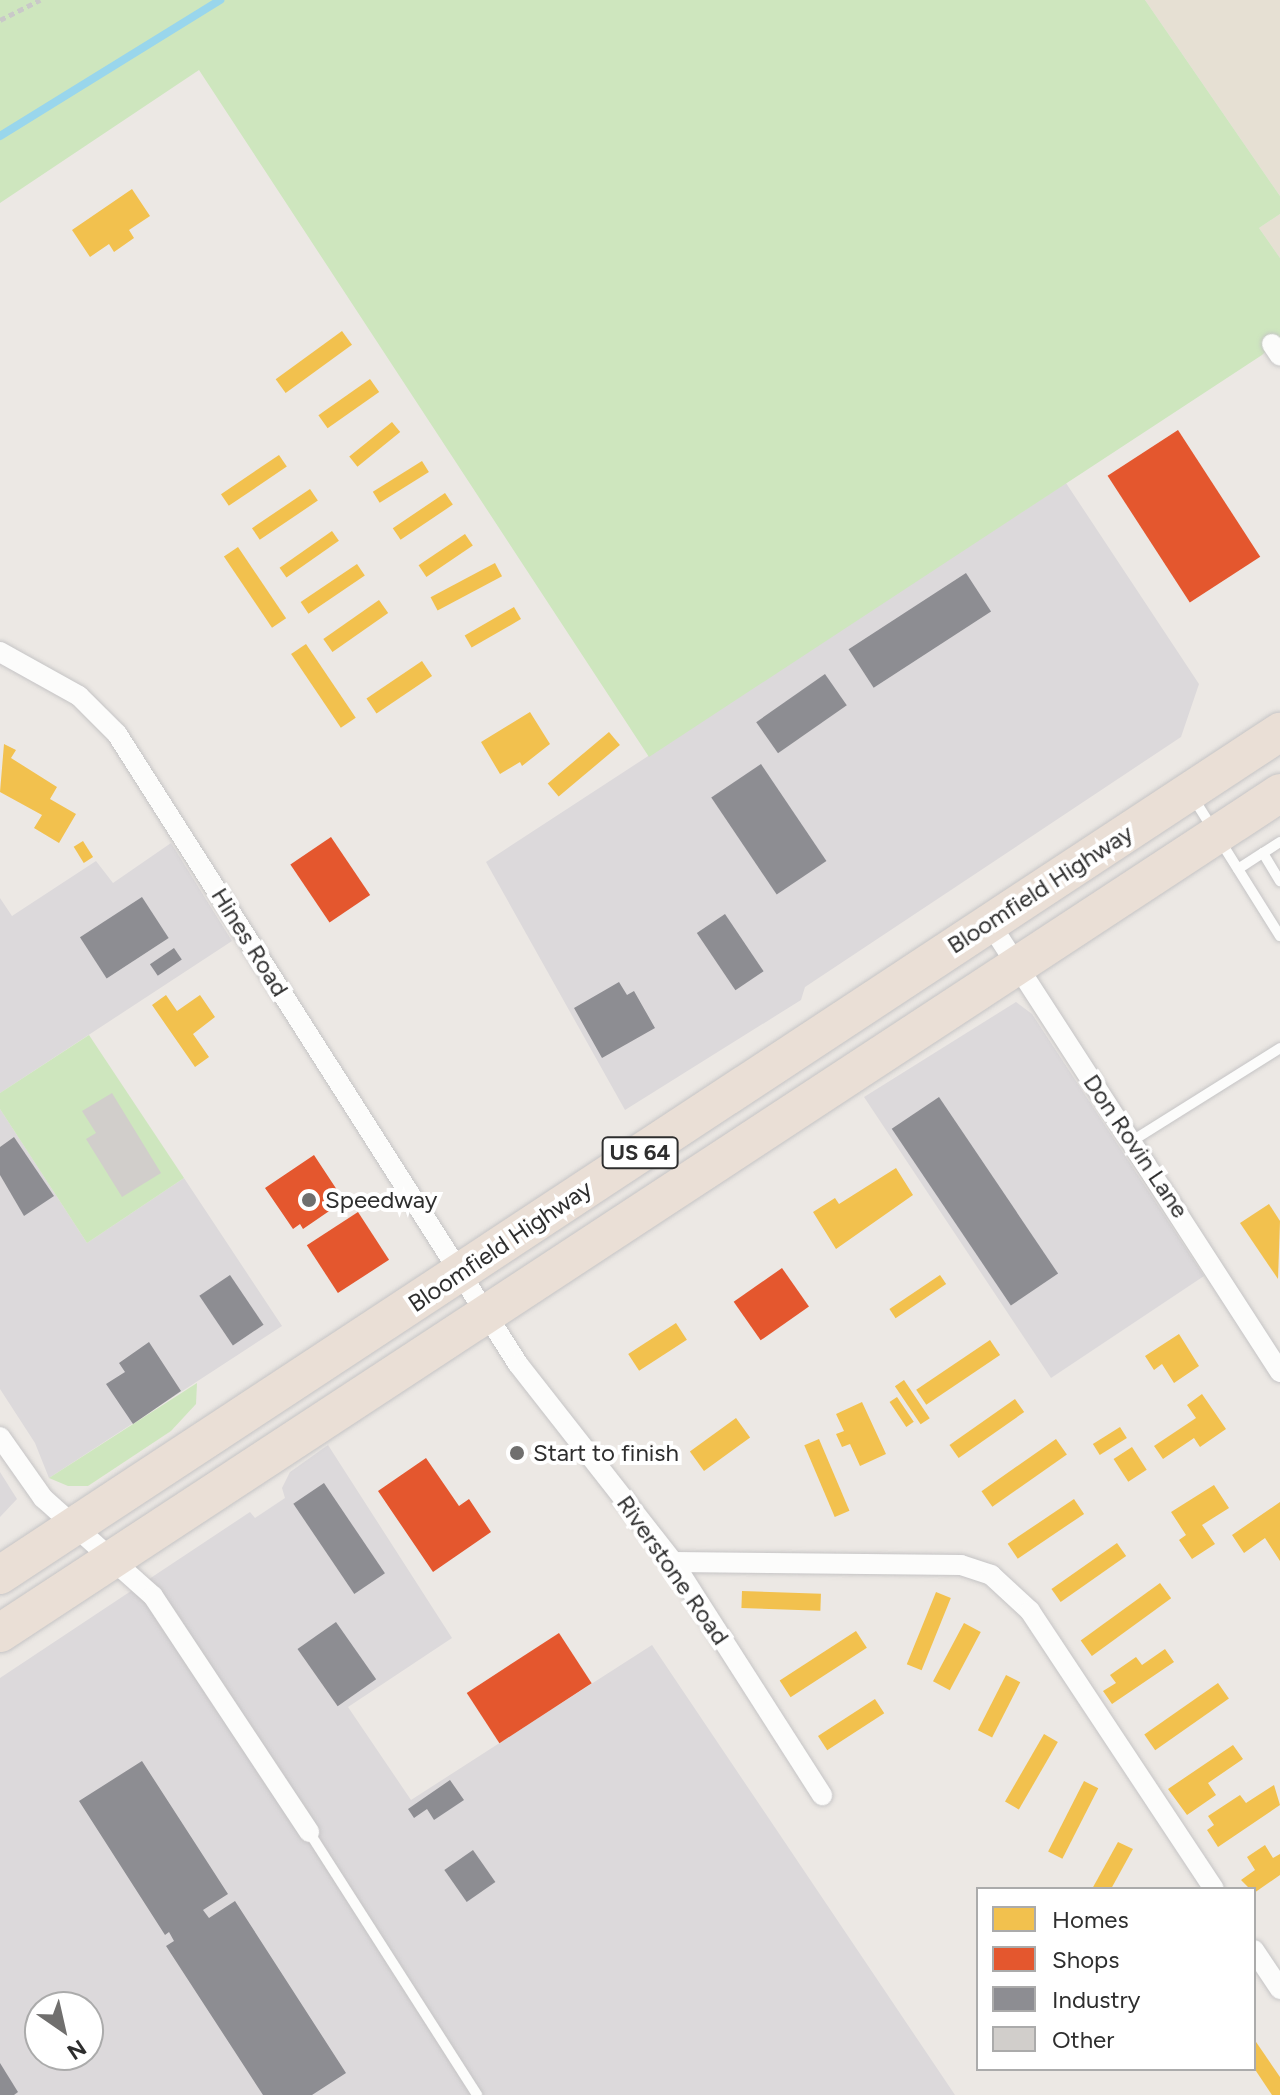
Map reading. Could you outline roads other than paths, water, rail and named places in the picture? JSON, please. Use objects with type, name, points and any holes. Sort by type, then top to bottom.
[{"type":"highway","name":"Bloomfield Highway","points":[[0,1575],[1280,732]]},
{"type":"highway","name":"Bloomfield Highway","points":[[0,1633],[1280,793]]},
{"type":"street","name":"Hines Road","points":[[0,652],[69,689],[117,734],[463,1270]]},
{"type":"street","name":"Don Rovin Lane","points":[[989,922],[1280,1372]]},
{"type":"street","name":"Riverstone Road","points":[[463,1270],[518,1364],[673,1562],[822,1795]]},
{"type":"street","points":[[0,1437],[32,1485],[74,1527],[115,1557],[153,1596],[309,1832]]},
{"type":"street","points":[[673,1562],[961,1565],[991,1575],[1030,1611],[1213,1887]]},
{"type":"street","points":[[1256,1953],[1280,1989]]},
{"type":"lane","points":[[1189,791],[1280,936]]},
{"type":"lane","points":[[1238,869],[1280,842]]},
{"type":"lane","points":[[1263,853],[1280,881]]},
{"type":"lane","points":[[1132,1141],[1280,1048]]},
{"type":"lane","points":[[309,1832],[477,2095]]},
{"type":"waterway","points":[[0,136],[220,0]]},
{"type":"place","name":"Speedway","points":[[309,1200]]},
{"type":"place","name":"Start to finish","points":[[517,1453]]}]
